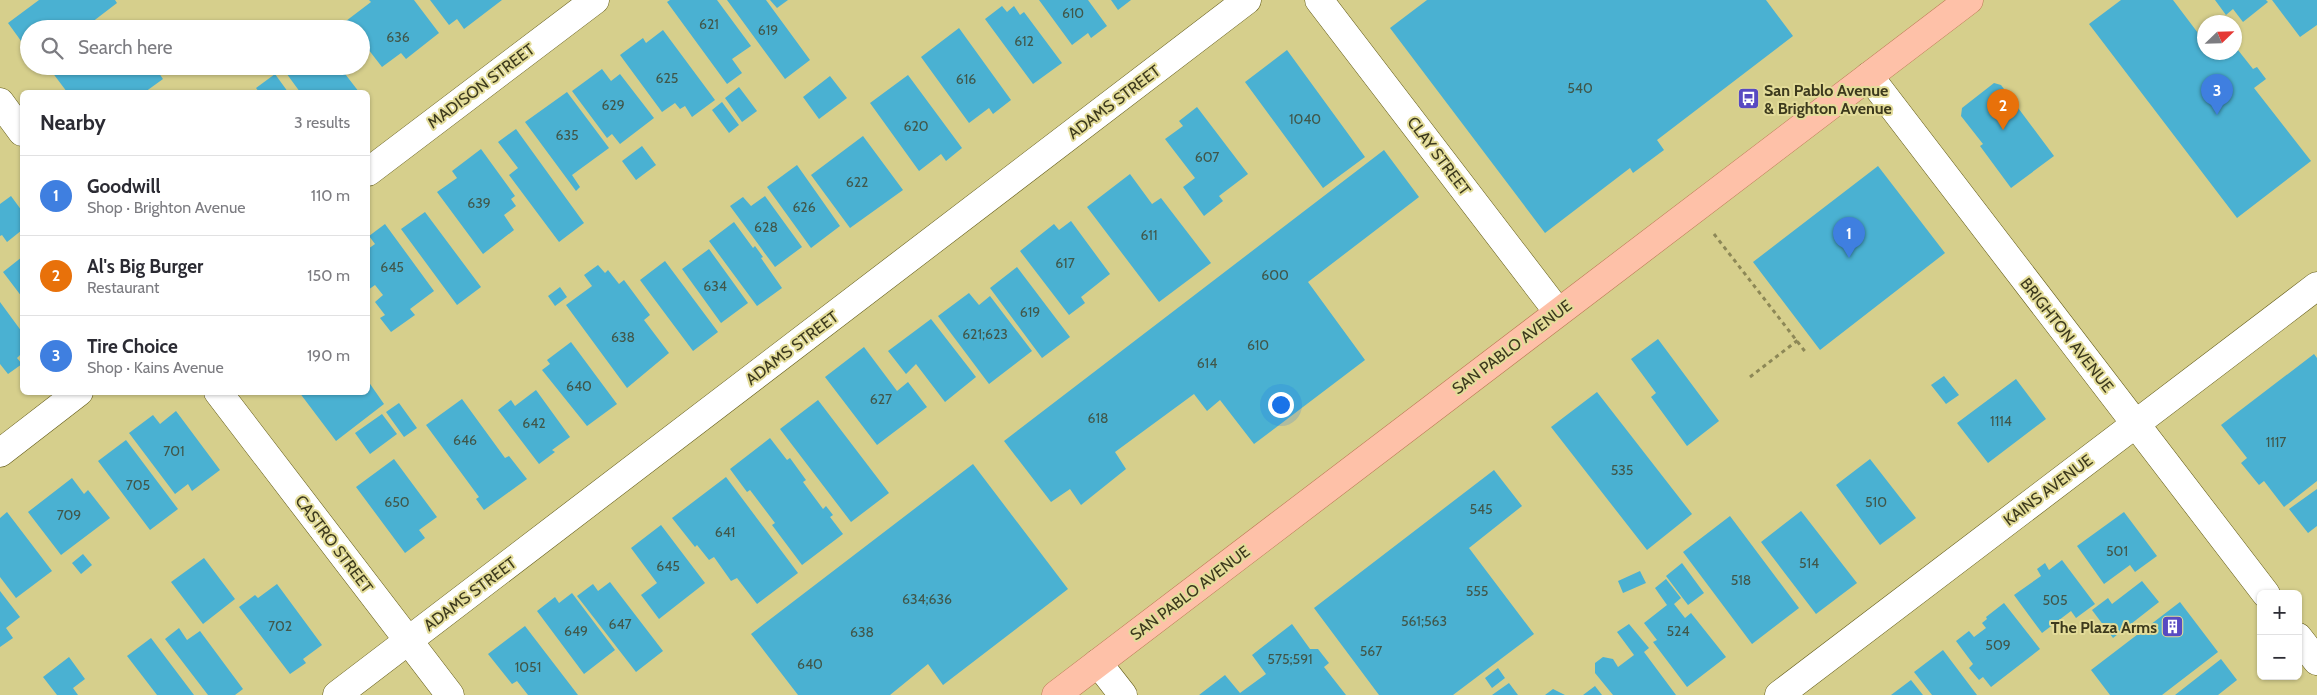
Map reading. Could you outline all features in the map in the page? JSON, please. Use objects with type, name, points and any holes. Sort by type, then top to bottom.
[{"type":"main road","name":"SAN PABLO AVENUE","points":[[1056,695],[1970,0]]},
{"type":"street","name":"MADISON STREET","points":[[370,170],[595,0]]},
{"type":"street","name":"ADAMS STREET","points":[[336,695],[1247,0]]},
{"type":"street","name":"CLAY STREET","points":[[1319,0],[1558,312]]},
{"type":"street","name":"BRIGHTON AVENUE","points":[[1870,76],[2263,590]]},
{"type":"street","points":[[0,102],[20,129]]},
{"type":"street","name":"KAINS AVENUE","points":[[1779,695],[2317,286]]},
{"type":"street","points":[[0,453],[75,395]]},
{"type":"street","name":"CASTRO STREET","points":[[220,395],[450,695]]},
{"type":"street","points":[[2302,641],[2317,661]]},
{"type":"street","points":[[1098,663],[1123,695]]},
{"type":"path","points":[[1694,210],[1808,354]]},
{"type":"path","points":[[1750,376],[1798,340]]},
{"type":"building","points":[[39,0],[115,0],[117,3],[95,20],[20,20],[20,40],[8,23]]},
{"type":"building","points":[[369,0],[414,0],[439,33],[406,59],[401,53],[382,67],[370,52],[370,20],[347,20],[371,2]]},
{"type":"building","points":[[430,0],[502,0],[464,29],[457,19],[449,25]]},
{"type":"building","points":[[670,0],[717,0],[751,46],[732,59],[742,73],[727,84],[667,2]]},
{"type":"building","points":[[727,0],[766,0],[810,60],[785,79]]},
{"type":"building","points":[[770,0],[788,0],[777,8]]},
{"type":"building","points":[[1039,0],[1088,0],[1107,26],[1091,38],[1088,33],[1072,45]]},
{"type":"building","points":[[1111,0],[1131,0],[1118,10]]},
{"type":"building","points":[[1427,0],[1766,0],[1793,36],[1657,140],[1664,150],[1633,173],[1630,168],[1545,233],[1390,28]]},
{"type":"building","points":[[2121,0],[2173,0],[2197,32],[2197,60],[2242,60],[2242,55],[2253,69],[2257,67],[2266,79],[2254,88],[2311,161],[2237,218],[2089,24]]},
{"type":"building","points":[[2215,0],[2266,0],[2268,2],[2243,22],[2242,15],[2238,15],[2233,9],[2226,15]]},
{"type":"building","points":[[2272,0],[2317,0],[2317,25],[2300,37]]},
{"type":"building","points":[[1002,6],[1007,12],[1014,6],[1020,15],[1024,12],[1062,63],[1033,84],[985,19]]},
{"type":"building","points":[[959,28],[1011,100],[993,114],[989,108],[969,123],[921,57]]},
{"type":"building","points":[[663,30],[715,100],[692,117],[685,106],[680,109],[675,103],[662,112],[620,55],[643,38],[646,43]]},
{"type":"building","points":[[1287,50],[1365,157],[1323,188],[1245,82]]},
{"type":"building","points":[[602,69],[611,81],[620,74],[654,118],[620,144],[612,134],[607,138],[572,91]]},
{"type":"building","points":[[54,75],[160,75],[163,79],[148,90],[66,90]]},
{"type":"building","points":[[276,75],[287,90],[258,90],[256,88]]},
{"type":"building","points":[[288,75],[346,75],[357,90],[299,90]]},
{"type":"building","points":[[908,75],[962,148],[946,161],[941,154],[919,171],[870,103]]},
{"type":"building","points":[[830,76],[847,98],[819,119],[803,97]]},
{"type":"building","points":[[1994,83],[2001,85],[2054,156],[2011,188],[1980,146],[1983,144],[1961,116],[1962,108]]},
{"type":"building","points":[[739,87],[757,111],[742,122],[725,98]]},
{"type":"building","points":[[567,92],[609,148],[572,175],[580,187],[576,191],[525,122]]},
{"type":"building","points":[[722,102],[739,125],[729,133],[712,110]]},
{"type":"building","points":[[1197,107],[1248,174],[1219,196],[1223,201],[1204,216],[1183,187],[1195,178],[1165,139],[1183,126],[1179,121]]},
{"type":"building","points":[[516,129],[584,223],[559,242],[509,175],[518,168],[498,142]]},
{"type":"building","points":[[863,136],[903,190],[850,228],[811,175]]},
{"type":"building","points":[[642,146],[656,165],[636,180],[622,161]]},
{"type":"building","points":[[481,149],[515,196],[511,199],[516,206],[504,215],[514,230],[483,254],[437,192],[457,178],[452,171]]},
{"type":"building","points":[[1384,150],[1419,197],[1308,282],[1365,360],[1254,444],[1220,400],[1207,411],[1194,394],[1115,452],[1126,469],[1081,505],[1070,489],[1051,502],[1004,441]]},
{"type":"building","points":[[797,165],[840,226],[811,248],[767,187]]},
{"type":"building","points":[[1878,166],[1945,253],[1820,350],[1753,262]]},
{"type":"building","points":[[1130,174],[1152,204],[1161,198],[1211,263],[1159,302],[1087,207]]},
{"type":"building","points":[[11,196],[20,208],[20,232],[7,242],[2,235],[0,236],[0,204]]},
{"type":"building","points":[[765,196],[802,247],[775,267],[730,206],[743,197],[751,206]]},
{"type":"building","points":[[425,212],[481,287],[457,305],[401,229]]},
{"type":"building","points":[[1071,221],[1110,274],[1081,297],[1085,303],[1069,315],[1020,251],[1054,224],[1059,230]]},
{"type":"building","points":[[734,222],[753,248],[755,246],[763,257],[761,258],[782,288],[757,306],[709,241]]},
{"type":"building","points":[[385,224],[434,291],[410,309],[415,315],[391,332],[380,318],[385,315],[375,302],[383,295],[375,285],[370,289],[370,248],[375,244],[370,235]]},
{"type":"building","points":[[709,249],[748,303],[721,323],[682,269]]},
{"type":"building","points":[[20,259],[20,294],[3,272]]},
{"type":"building","points":[[665,261],[718,332],[693,351],[640,280]]},
{"type":"building","points":[[598,265],[605,273],[608,270],[619,284],[624,280],[650,315],[644,320],[669,353],[627,388],[566,305],[592,286],[584,275]]},
{"type":"building","points":[[1017,267],[1070,337],[1042,358],[990,288]]},
{"type":"building","points":[[560,287],[567,297],[555,306],[548,296]]},
{"type":"building","points":[[969,293],[979,305],[990,296],[1032,351],[989,384],[938,316]]},
{"type":"building","points":[[0,302],[20,329],[20,355],[17,358],[20,365],[8,374],[0,364]]},
{"type":"building","points":[[931,319],[976,377],[945,402],[916,364],[906,374],[888,351]]},
{"type":"building","points":[[1658,339],[1719,421],[1687,446],[1651,397],[1656,393],[1631,359]]},
{"type":"building","points":[[571,342],[617,404],[587,426],[542,370],[550,364],[547,360]]},
{"type":"building","points":[[864,347],[897,391],[908,382],[927,407],[877,445],[825,377]]},
{"type":"building","points":[[2314,354],[2317,358],[2317,481],[2284,507],[2264,481],[2259,485],[2241,463],[2247,458],[2221,425]]},
{"type":"building","points":[[1944,376],[1959,395],[1946,404],[1931,385]]},
{"type":"building","points":[[2016,379],[2046,419],[1988,463],[1957,423]]},
{"type":"building","points":[[370,384],[384,404],[336,441],[301,395],[370,395]]},
{"type":"building","points":[[536,390],[570,437],[552,450],[555,452],[539,464],[498,410],[511,400],[515,406]]},
{"type":"building","points":[[1597,392],[1692,514],[1647,550],[1551,427]]},
{"type":"building","points":[[462,399],[505,458],[509,456],[527,479],[484,510],[476,499],[479,497],[426,425]]},
{"type":"building","points":[[818,400],[889,493],[851,522],[780,429]]},
{"type":"building","points":[[399,403],[417,428],[404,437],[386,412]]},
{"type":"building","points":[[176,411],[220,470],[192,491],[188,484],[175,494],[129,433],[153,415],[160,424]]},
{"type":"building","points":[[382,414],[397,434],[370,454],[355,433]]},
{"type":"building","points":[[770,438],[787,460],[790,458],[806,480],[803,482],[823,509],[826,506],[833,515],[830,517],[843,534],[802,565],[772,525],[775,523],[750,490],[747,492],[730,469]]},
{"type":"building","points":[[126,440],[178,509],[150,530],[98,461]]},
{"type":"building","points":[[394,459],[437,517],[419,530],[425,538],[405,553],[356,487]]},
{"type":"building","points":[[1870,459],[1916,518],[1880,545],[1836,485]]},
{"type":"building","points":[[973,464],[1068,589],[943,685],[928,664],[890,695],[798,695],[751,634]]},
{"type":"building","points":[[1494,470],[1522,506],[1469,548],[1534,634],[1453,695],[1379,695],[1314,608]]},
{"type":"building","points":[[726,477],[798,573],[757,604],[737,578],[731,581],[714,557],[709,560],[697,545],[695,547],[672,518]]},
{"type":"building","points":[[72,478],[84,494],[88,490],[110,518],[61,555],[28,512]]},
{"type":"building","points":[[2317,489],[2317,526],[2308,533],[2289,509]]},
{"type":"building","points":[[1801,511],[1857,583],[1816,614],[1761,542]]},
{"type":"building","points":[[7,512],[52,571],[16,598],[0,577],[0,518]]},
{"type":"building","points":[[2124,512],[2157,556],[2135,572],[2130,565],[2104,584],[2077,546]]},
{"type":"building","points":[[1730,516],[1799,608],[1752,644],[1683,552]]},
{"type":"building","points":[[661,525],[705,583],[659,619],[641,595],[657,583],[631,548]]},
{"type":"building","points":[[83,554],[92,565],[81,574],[72,563]]},
{"type":"building","points":[[204,558],[235,599],[203,624],[171,582]]},
{"type":"building","points":[[2062,560],[2095,604],[2076,618],[2071,611],[2042,633],[2014,595],[2041,576],[2037,569],[2045,563],[2049,570]]},
{"type":"building","points":[[1682,563],[1704,593],[1688,605],[1666,576]]},
{"type":"building","points":[[1640,571],[1646,583],[1623,593],[1618,581]]},
{"type":"building","points":[[1666,579],[1681,598],[1674,604],[1685,618],[1691,613],[1726,657],[1687,687],[1653,642],[1657,640],[1644,623],[1667,605],[1655,588]]},
{"type":"building","points":[[2142,581],[2159,602],[2113,638],[2092,610],[2108,598],[2112,604]]},
{"type":"building","points":[[610,582],[663,651],[636,672],[577,596],[593,584],[598,591]]},
{"type":"building","points":[[277,584],[322,645],[303,659],[306,663],[290,674],[239,607],[255,595],[258,598]]},
{"type":"building","points":[[0,591],[20,617],[6,628],[13,638],[0,647]]},
{"type":"building","points":[[572,593],[615,650],[584,674],[537,611],[555,597],[559,603]]},
{"type":"building","name":"The Plaza Arms","points":[[2180,602],[2218,652],[2162,695],[2110,695],[2091,670]]},
{"type":"building","points":[[2004,603],[2040,649],[1991,687],[1983,677],[1979,680],[1969,668],[1973,664],[1956,641],[1969,631],[1974,637],[1986,628],[1982,623],[1987,619],[1986,617]]},
{"type":"building","points":[[1292,624],[1310,649],[1318,649],[1329,663],[1324,667],[1346,695],[1199,695],[1225,675],[1240,693],[1266,674],[1252,655]]},
{"type":"building","points":[[1629,624],[1649,648],[1644,652],[1676,695],[1613,695],[1595,673],[1595,663],[1603,657],[1613,659],[1618,667],[1634,655],[1617,632]]},
{"type":"building","points":[[525,626],[578,695],[528,695],[517,681],[512,684],[488,654]]},
{"type":"building","points":[[179,628],[187,640],[200,631],[243,689],[235,695],[208,695],[165,639]]},
{"type":"building","points":[[151,638],[194,695],[157,695],[127,656]]},
{"type":"building","points":[[1943,650],[1977,695],[1932,695],[1914,672]]},
{"type":"building","points":[[69,657],[85,679],[73,688],[78,695],[57,695],[43,677]]},
{"type":"building","points":[[2221,659],[2237,680],[2218,695],[2175,695]]},
{"type":"building","points":[[1498,668],[1505,678],[1492,688],[1485,678]]},
{"type":"building","points":[[1911,680],[1923,695],[1891,695]]},
{"type":"building","points":[[1509,683],[1518,695],[1492,695]]},
{"type":"building","points":[[1595,686],[1602,695],[1583,695]]},
{"type":"building","points":[[1553,689],[1565,695],[1545,695]]},
{"type":"place","name":"San Pablo Avenue & Brighton Avenue","points":[[1748,99]]},
{"type":"place","name":"Tire Choice","points":[[2217,115]]},
{"type":"place","name":"Al's Big Burger","points":[[2003,130]]},
{"type":"place","name":"Goodwill","points":[[1849,258]]},
{"type":"place","name":"The Plaza Arms","points":[[2173,627]]}]
